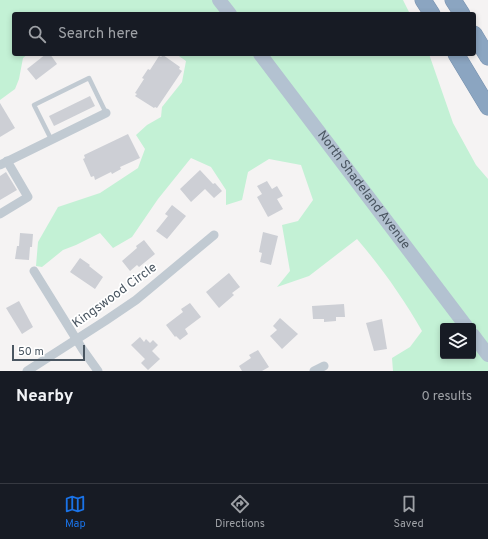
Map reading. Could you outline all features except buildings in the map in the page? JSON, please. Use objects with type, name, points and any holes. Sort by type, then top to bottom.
[{"type":"highway","points":[[423,0],[431,12]]},
{"type":"highway","points":[[453,0],[461,12]]},
{"type":"highway","points":[[476,37],[488,56]]},
{"type":"highway","points":[[457,56],[488,106]]},
{"type":"main road","points":[[219,0],[228,12]]},
{"type":"main road","name":"North Shadeland Avenue","points":[[262,56],[464,323]]},
{"type":"main road","points":[[476,339],[488,355]]},
{"type":"street","points":[[0,214],[28,197],[4,163],[106,113]]},
{"type":"street","name":"Kingswood Circle","points":[[27,371],[77,340],[136,300],[214,235]]},
{"type":"street","points":[[34,271],[98,371]]},
{"type":"street","points":[[314,371],[324,366]]},
{"type":"lane","points":[[51,139],[34,105],[89,78],[106,113]]},
{"type":"green space","points":[[0,0],[403,0],[409,12],[12,12],[12,56],[26,56],[23,58],[19,79],[15,89],[0,100]]},
{"type":"green space","points":[[179,56],[430,56],[453,123],[476,165],[488,179],[488,371],[393,371],[392,358],[410,347],[422,331],[392,284],[357,239],[309,276],[277,287],[290,271],[282,225],[298,221],[313,200],[301,165],[269,159],[248,172],[242,200],[226,205],[226,190],[211,167],[191,158],[158,199],[132,237],[113,248],[100,233],[63,250],[42,267],[36,266],[38,242],[58,207],[100,193],[138,168],[145,149],[136,135],[147,125],[161,117],[162,107],[182,82],[186,61]]}]
